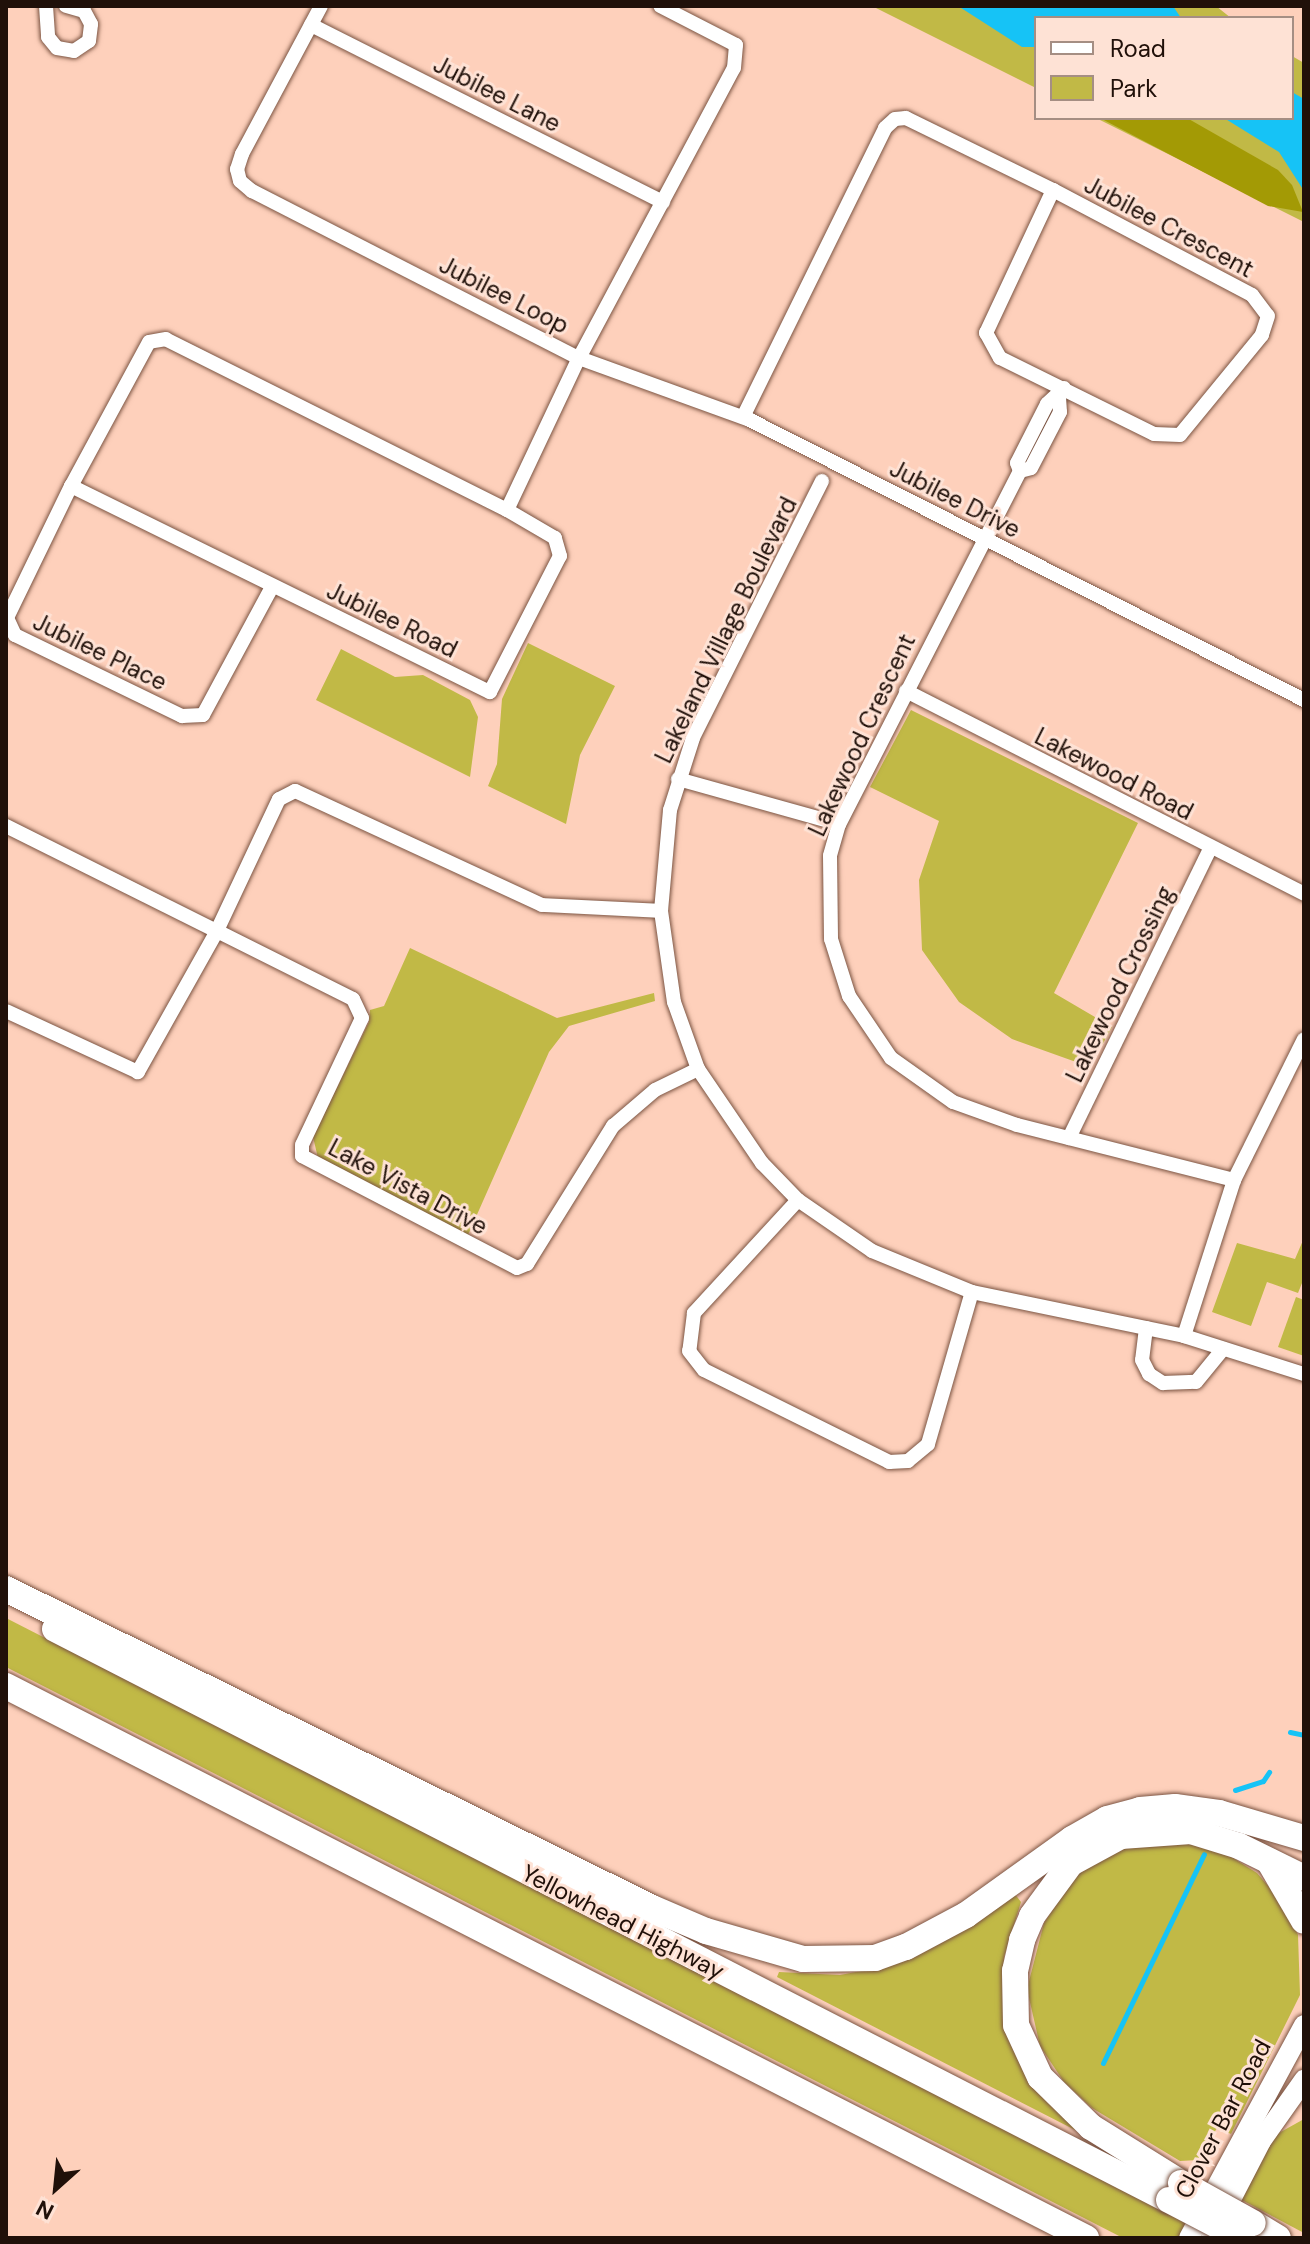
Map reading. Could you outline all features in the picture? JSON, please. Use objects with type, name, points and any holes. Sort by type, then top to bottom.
[{"type":"highway","points":[[6,1589],[652,1908],[735,1941],[803,1959],[875,1958],[942,1931],[1107,1819],[1175,1807],[1304,1838]]},
{"type":"highway","name":"Yellowhead Highway","points":[[6,1604],[1175,2192]]},
{"type":"highway","points":[[6,1686],[1086,2238]]},
{"type":"highway","points":[[1239,1820],[1304,1855]]},
{"type":"highway","points":[[1278,2238],[1248,2230],[1175,2192],[1091,2127],[1040,2077],[1016,2025],[1015,1971],[1022,1940],[1032,1916],[1071,1863],[1121,1836],[1191,1831],[1267,1859],[1304,1878]]},
{"type":"highway","points":[[1267,1859],[1304,1921]]},
{"type":"highway","points":[[892,2138],[1062,2238]]},
{"type":"main road","name":"Clover Bar Road","points":[[1189,2238],[1304,2025]]},
{"type":"main road","name":"Clover Bar Road","points":[[1211,2238],[1265,2134],[1304,2080]]},
{"type":"street","points":[[46,6],[48,37],[57,48],[74,51],[89,41],[91,24],[84,11],[66,6]]},
{"type":"street","name":"Jubilee Loop","points":[[321,6],[242,154],[237,169],[240,181],[579,358],[734,68],[736,45],[660,6]]},
{"type":"street","name":"Jubilee Lane","points":[[311,25],[663,202]]},
{"type":"street","name":"Jubilee Crescent","points":[[743,417],[885,128],[895,119],[906,118],[1053,190],[1252,295],[1268,316],[1262,335],[1180,435],[1154,434],[1061,393],[1000,358],[986,333],[1053,190]]},
{"type":"street","name":"Jubilee Road","points":[[71,486],[490,692],[560,556],[555,538],[507,510],[166,339],[149,342]]},
{"type":"street","name":"Jubilee Place","points":[[149,342],[71,486],[7,618],[15,635],[182,716],[203,715],[272,587]]},
{"type":"street","points":[[507,510],[579,358]]},
{"type":"street","name":"Jubilee Drive","points":[[579,358],[743,417],[1304,700]]},
{"type":"street","points":[[982,538],[1020,471],[1031,468],[1060,412],[1061,393]]},
{"type":"street","name":"Lakeland Village Boulevard","points":[[822,481],[693,738],[678,779],[662,856],[661,911],[674,1002],[698,1069],[762,1163],[798,1200],[872,1251],[972,1292],[1184,1336],[1303,1375]]},
{"type":"street","name":"Lakewood Crescent","points":[[982,538],[839,824],[830,856],[826,910],[831,939],[849,996],[891,1058],[953,1102],[1069,1138],[1234,1180]]},
{"type":"street","name":"Lakewood Road","points":[[906,691],[1210,849],[1304,894]]},
{"type":"street","points":[[678,779],[839,824]]},
{"type":"street","points":[[6,1011],[138,1072],[217,931],[279,799],[295,791],[542,905],[588,911],[661,911]]},
{"type":"street","points":[[6,826],[217,931]]},
{"type":"street","name":"Lakewood Crossing","points":[[1069,1138],[1210,849]]},
{"type":"street","name":"Lake Vista Drive","points":[[217,931],[353,999],[362,1018],[302,1145],[302,1156],[517,1268],[527,1264],[613,1126],[655,1090],[698,1069]]},
{"type":"street","points":[[1184,1336],[1234,1180],[1304,1039]]},
{"type":"street","points":[[798,1200],[694,1313],[689,1351],[704,1370],[889,1462],[908,1461],[928,1444],[972,1292]]},
{"type":"street","points":[[1146,1328],[1142,1360],[1149,1374],[1163,1383],[1196,1382],[1223,1349]]},
{"type":"green space","points":[[872,6],[1216,6],[1228,16],[1034,16],[1034,87]]},
{"type":"green space","points":[[1294,57],[1304,63],[1304,222],[1100,120],[1294,120]]},
{"type":"green space","points":[[528,643],[615,686],[580,755],[566,824],[488,786],[497,764],[502,699]]},
{"type":"green space","points":[[341,649],[395,677],[423,675],[470,700],[478,717],[470,777],[316,700]]},
{"type":"green space","points":[[911,710],[1138,823],[1054,993],[1112,1027],[1090,1067],[1012,1039],[959,1002],[922,950],[919,880],[939,821],[870,787]]},
{"type":"green space","points":[[410,948],[557,1018],[654,993],[655,1001],[569,1026],[549,1052],[468,1235],[318,1158],[313,1137],[369,1022],[370,1010],[384,1006]]},
{"type":"green space","points":[[1304,1238],[1304,1278],[1298,1293],[1267,1282],[1251,1326],[1212,1312],[1237,1243],[1295,1259]]},
{"type":"green space","points":[[1296,1297],[1304,1300],[1304,1356],[1278,1347]]},
{"type":"green space","points":[[6,1618],[1189,2224],[1182,2238],[1123,2238],[6,1667]]},
{"type":"green space","points":[[1175,1837],[1225,1853],[1257,1873],[1286,1907],[1298,1935],[1300,1995],[1231,2134],[1217,2128],[1198,2160],[1180,2161],[1092,2108],[1064,2082],[1040,2046],[1027,1989],[1044,1923],[1077,1873],[1121,1844]]},
{"type":"green space","points":[[1014,1893],[1021,1902],[1004,1957],[1005,2023],[1079,2132],[777,1977],[779,1972],[840,1975],[882,1967]]},
{"type":"green space","points":[[1304,2119],[1304,2233],[1238,2198],[1268,2139]]},
{"type":"shaded area","points":[[1104,120],[1190,120],[1278,170],[1292,185],[1303,212],[1268,206]]},
{"type":"water","points":[[958,6],[1173,6],[1180,16],[1034,16],[1034,47],[1022,47]]},
{"type":"water","points":[[1294,93],[1304,99],[1304,191],[1279,152],[1227,120],[1294,120]]},
{"type":"waterway","points":[[1290,1732],[1304,1735]]},
{"type":"waterway","points":[[1235,1790],[1263,1781],[1269,1772]]},
{"type":"waterway","points":[[1103,2063],[1204,1854]]}]
